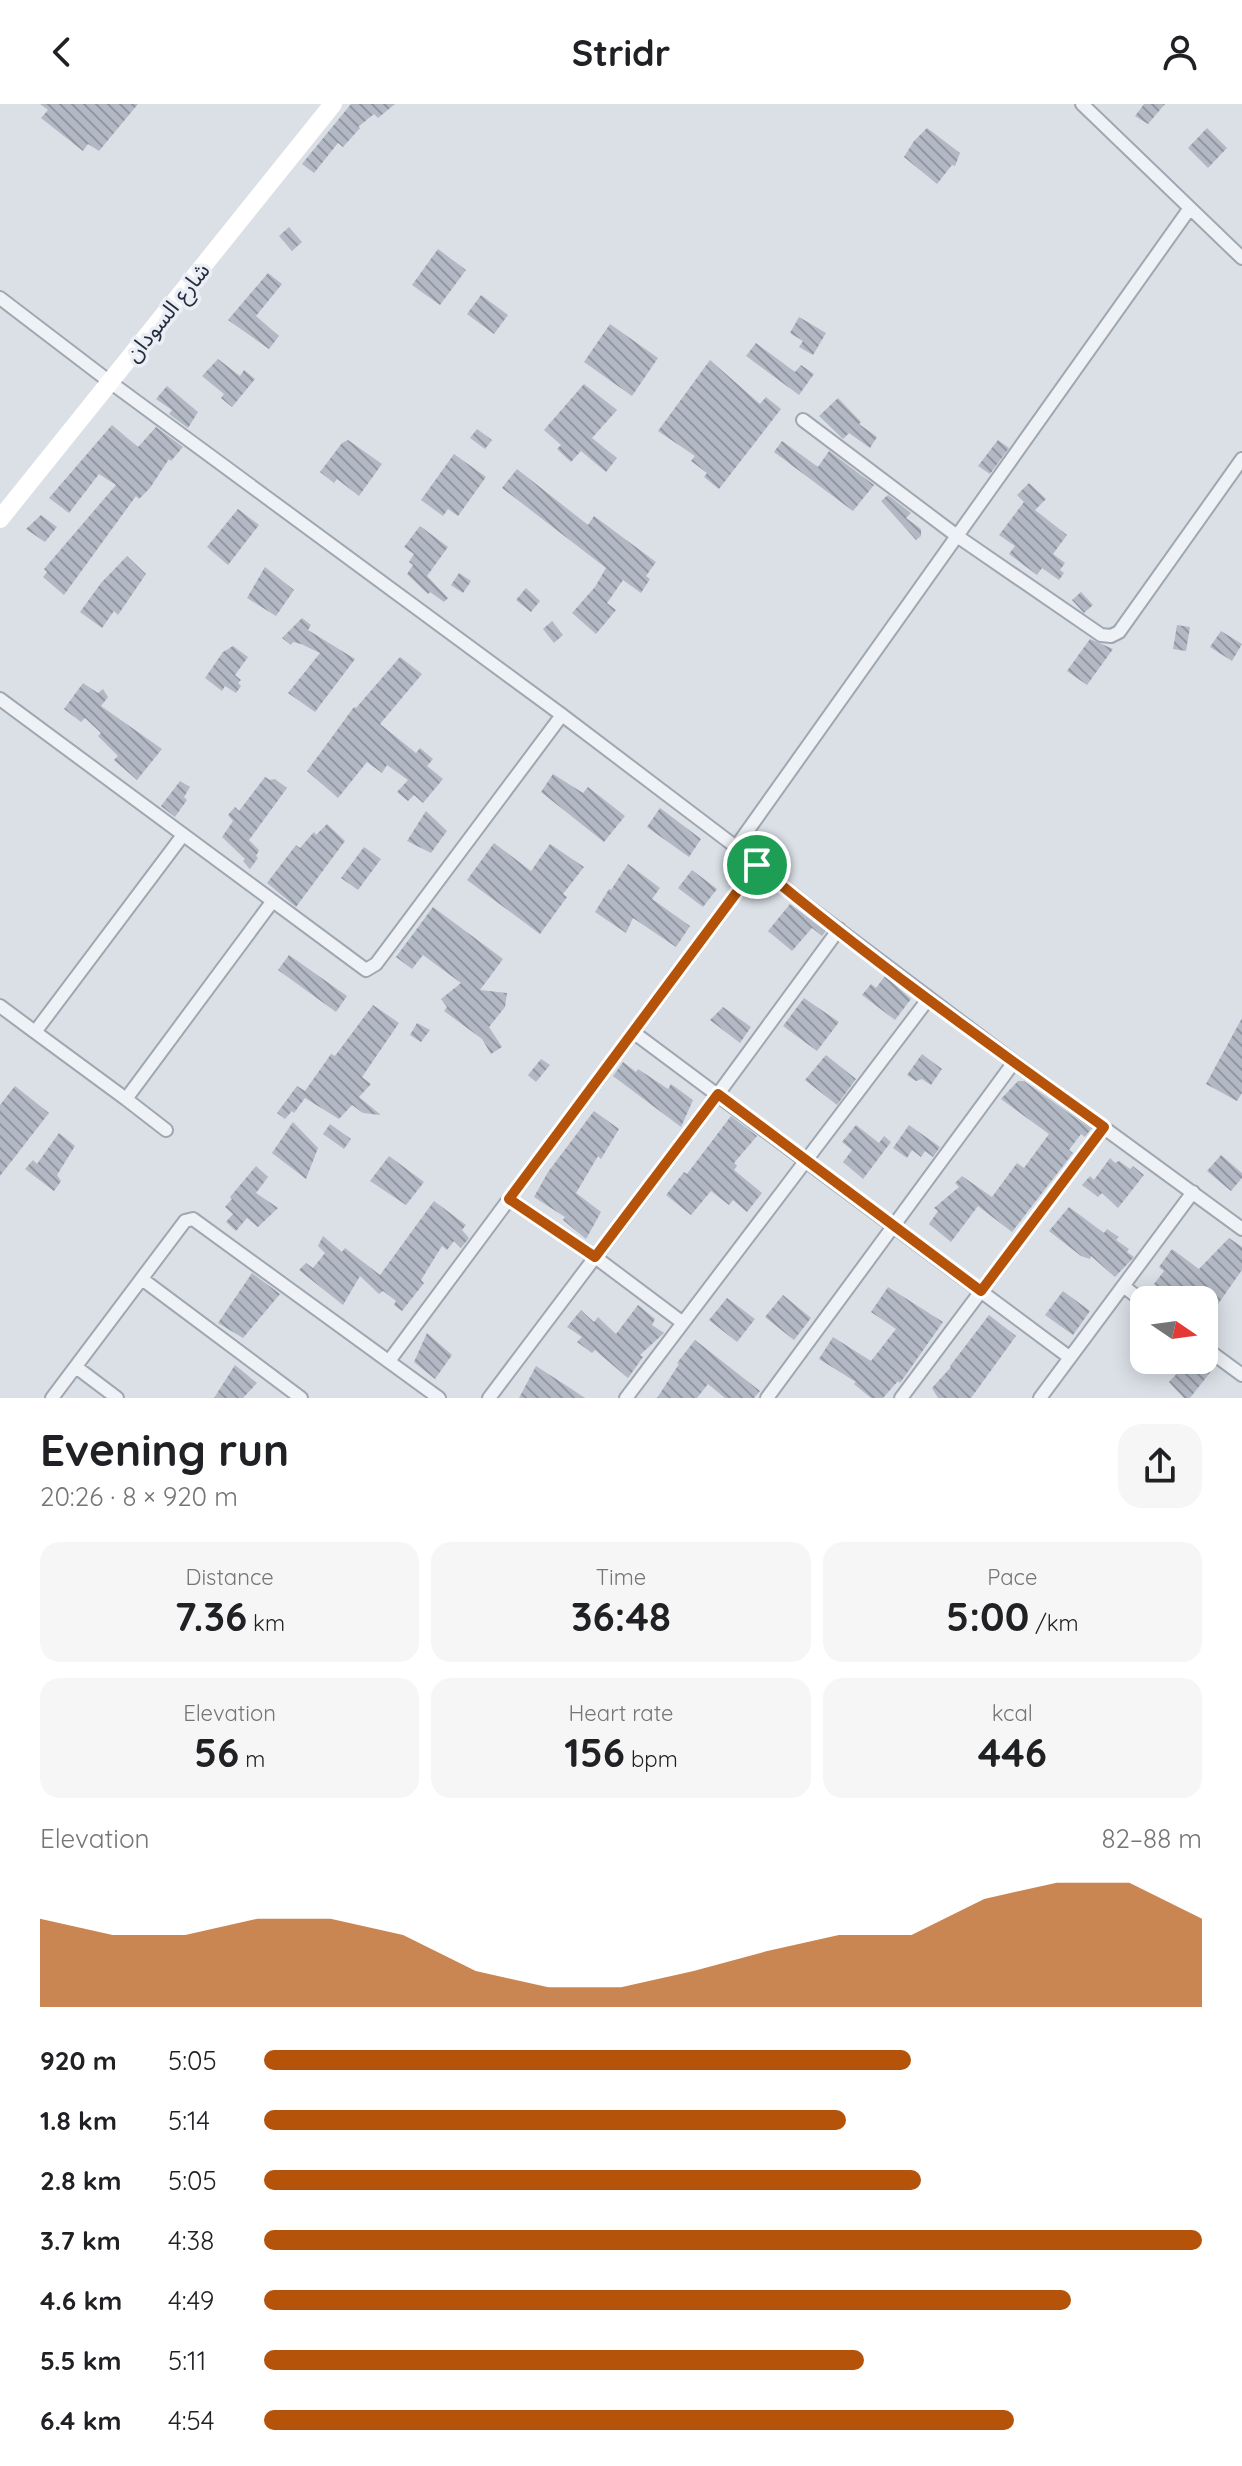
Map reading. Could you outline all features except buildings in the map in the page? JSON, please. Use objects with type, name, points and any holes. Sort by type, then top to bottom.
[{"type":"main road","name":"شارع السودان","points":[[0,519],[333,104]]},
{"type":"street","points":[[1082,104],[1242,258]]},
{"type":"street","points":[[736,847],[1190,208]]},
{"type":"street","points":[[0,298],[562,715],[929,998],[1242,1229]]},
{"type":"street","points":[[803,420],[957,536],[1101,635],[1111,636],[1119,632],[1242,459]]},
{"type":"street","points":[[0,699],[362,969],[376,964],[562,715]]},
{"type":"street","points":[[35,1032],[183,835]]},
{"type":"street","points":[[389,1361],[757,865]]},
{"type":"street","points":[[126,1099],[272,902]]},
{"type":"street","points":[[489,1398],[839,929]]},
{"type":"street","points":[[626,1398],[929,998]]},
{"type":"street","points":[[0,1006],[166,1130]]},
{"type":"street","points":[[633,1032],[1069,1357]]},
{"type":"street","points":[[772,1396],[1014,1062]]},
{"type":"street","points":[[901,1398],[1104,1127]]},
{"type":"street","points":[[1040,1398],[1193,1192]]},
{"type":"street","points":[[509,1199],[595,1257],[683,1323]]},
{"type":"street","points":[[52,1398],[185,1221],[193,1219],[439,1398]]},
{"type":"street","points":[[142,1279],[301,1398]]},
{"type":"street","points":[[1123,1286],[1130,1291]]},
{"type":"street","points":[[1218,1357],[1242,1375]]},
{"type":"street","points":[[76,1367],[117,1398]]},
{"type":"route","points":[[757,865],[1104,1127],[981,1291],[718,1094],[595,1257],[509,1199],[757,865]]}]
